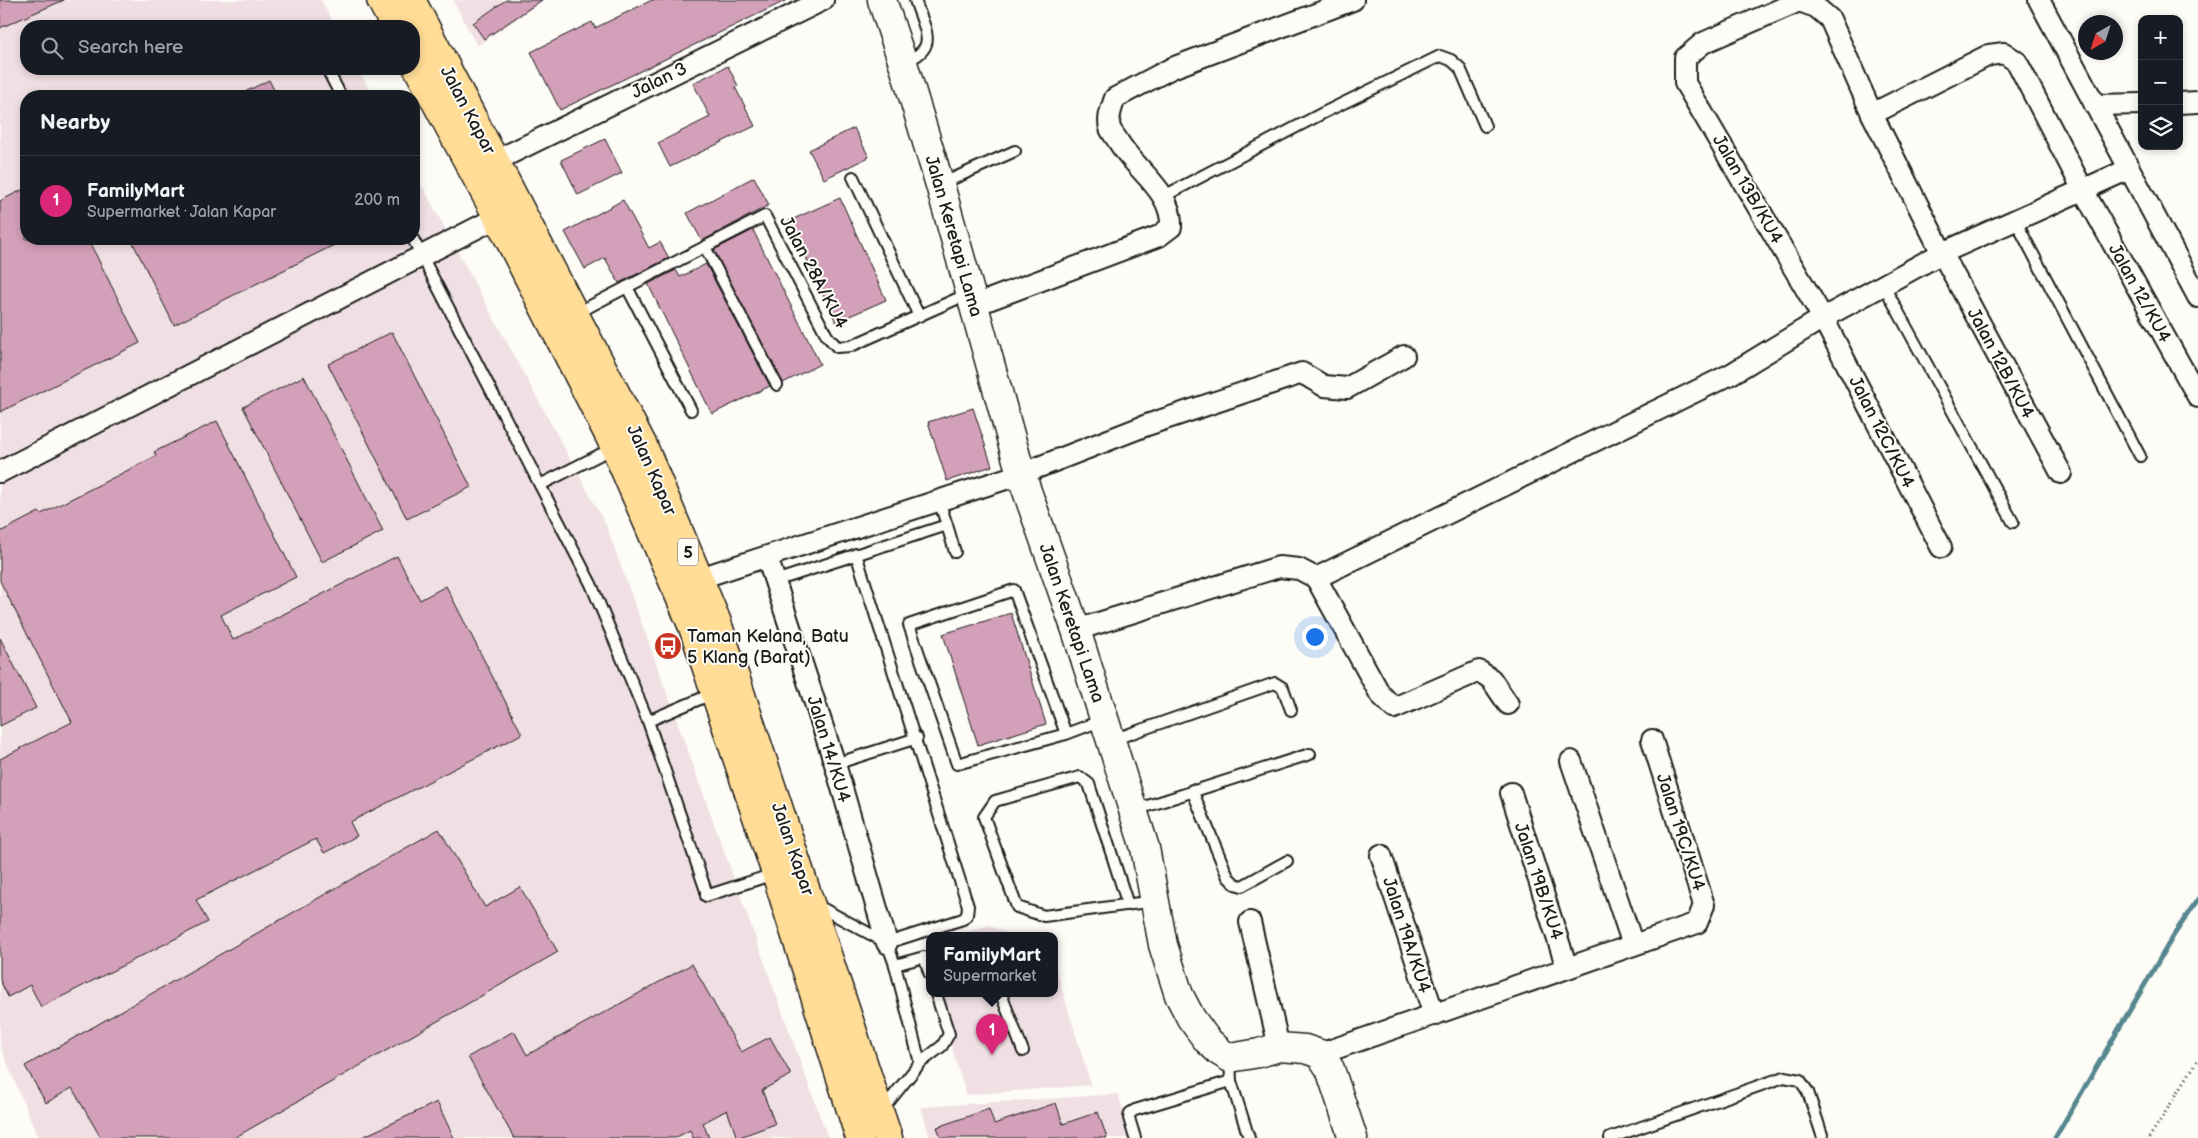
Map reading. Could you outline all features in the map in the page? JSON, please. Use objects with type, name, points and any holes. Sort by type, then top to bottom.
[{"type":"highway","points":[[381,0],[392,20]]},
{"type":"highway","name":"Jalan Kapar","points":[[411,0],[643,446],[700,578],[716,620],[811,902],[884,1126]]},
{"type":"highway","name":"Jalan Kapar","points":[[420,71],[498,217],[615,447],[693,627],[776,873],[860,1138]]},
{"type":"street","name":"Jalan 3","points":[[495,161],[824,0]]},
{"type":"street","name":"Jalan Keretapi Lama","points":[[882,0],[904,63],[940,185],[1021,474],[1076,630],[1145,848],[1163,945],[1179,995],[1191,1018],[1207,1040],[1220,1052],[1231,1070]]},
{"type":"street","points":[[973,299],[1160,236],[1171,227],[1172,215],[1164,196],[1126,156],[1110,128],[1110,114],[1115,98],[1172,68],[1353,0]]},
{"type":"street","points":[[2040,0],[2198,297]]},
{"type":"street","name":"Jalan 12B/KU4","points":[[1685,58],[1703,43],[1799,1],[1816,7],[1830,19],[1872,114],[1942,253],[2061,473]]},
{"type":"street","name":"Jalan 12/KU4","points":[[1872,114],[1989,55],[2004,53],[2017,62],[2082,188],[2198,397]]},
{"type":"street","name":"Jalan 13B/KU4","points":[[1685,58],[1685,82],[1822,318]]},
{"type":"street","points":[[2183,103],[2198,102]]},
{"type":"street","points":[[2095,104],[2138,104]]},
{"type":"street","points":[[1316,578],[1731,374],[1822,318],[1942,253],[2082,188],[2129,169]]},
{"type":"street","points":[[0,472],[417,248],[498,217]]},
{"type":"street","name":"Jalan 12C/KU4","points":[[1822,318],[1941,547]]},
{"type":"street","points":[[700,578],[1021,474],[1147,425],[1252,388],[1302,373],[1324,386],[1347,388],[1404,356]]},
{"type":"street","name":"Jalan 14/KU4","points":[[767,557],[835,764],[887,943]]},
{"type":"street","points":[[1076,630],[1278,567],[1299,569],[1316,578],[1380,694],[1394,708],[1479,671],[1491,679],[1508,704]]},
{"type":"street","name":"Jalan 19C/KU4","points":[[1632,945],[1697,923],[1704,905],[1652,740]]},
{"type":"street","points":[[1231,1070],[1259,1053],[1280,1046],[1305,1049],[1320,1054],[1632,945],[1571,761]]},
{"type":"street","name":"Jalan 19B/KU4","points":[[1511,794],[1567,968]]},
{"type":"street","name":"Jalan 19A/KU4","points":[[1381,855],[1434,1015]]},
{"type":"street","points":[[1250,922],[1280,1046]]},
{"type":"street","points":[[1320,1054],[1330,1069],[1353,1138]]},
{"type":"lane","points":[[904,63],[919,57],[926,49],[928,40],[915,0]]},
{"type":"lane","points":[[1164,196],[1323,113],[1440,56],[1451,60],[1460,68],[1485,126]]},
{"type":"lane","points":[[330,75],[338,90]]},
{"type":"lane","points":[[940,185],[1015,151]]},
{"type":"lane","points":[[853,177],[919,316]]},
{"type":"lane","name":"Jalan 28A/KU4","points":[[705,247],[765,216],[827,336],[837,347],[851,346],[919,316],[973,299]]},
{"type":"lane","points":[[2015,220],[2140,456]]},
{"type":"lane","points":[[574,314],[705,247],[777,385]]},
{"type":"lane","points":[[417,248],[591,584],[648,721],[706,891],[706,896],[776,873]]},
{"type":"lane","points":[[1883,284],[2013,522]]},
{"type":"lane","points":[[627,287],[692,410]]},
{"type":"lane","points":[[540,485],[615,447]]},
{"type":"lane","points":[[939,501],[955,552]]},
{"type":"lane","points":[[775,581],[947,525]]},
{"type":"lane","points":[[856,554],[968,906],[967,915],[963,919],[887,943]]},
{"type":"lane","points":[[1066,734],[1014,590],[909,625],[958,764],[1066,734],[1108,730],[1275,683],[1283,688],[1291,710]]},
{"type":"lane","points":[[648,721],[715,693]]},
{"type":"lane","points":[[835,764],[916,738]]},
{"type":"lane","points":[[1133,810],[1310,754]]},
{"type":"lane","points":[[1128,905],[1089,784],[1080,776],[995,801],[984,817],[1017,907],[1044,916],[1128,905],[1155,901]]},
{"type":"lane","points":[[1192,790],[1228,877],[1235,884],[1242,886],[1287,861]]},
{"type":"lane","points":[[811,902],[887,943],[895,965],[920,1063]]},
{"type":"lane","points":[[895,965],[926,956]]},
{"type":"lane","points":[[884,1126],[920,1063],[942,1046],[949,1034],[937,997]]},
{"type":"lane","points":[[1002,997],[1023,1052]]},
{"type":"lane","points":[[1135,1138],[1129,1118],[1130,1112],[1231,1070],[1249,1138]]},
{"type":"lane","points":[[1610,1138],[1784,1077],[1800,1080],[1808,1092],[1823,1138]]},
{"type":"path","points":[[2149,1138],[2198,1060]]},
{"type":"shaded area","points":[[0,0],[321,0],[332,20],[20,20],[20,75],[361,75],[370,90],[20,90],[20,245],[420,245],[420,182],[606,525],[828,1138],[38,1138],[0,1046]]},
{"type":"shaded area","points":[[453,0],[544,0],[477,46]]},
{"type":"shaded area","points":[[989,925],[1004,932],[967,932]]},
{"type":"shaded area","points":[[1058,976],[1091,1085],[966,1095],[937,997],[1058,997]]},
{"type":"shaded area","points":[[1118,1094],[1132,1138],[930,1138],[921,1107]]},
{"type":"building","points":[[0,0],[64,0],[0,28]]},
{"type":"building","points":[[506,0],[542,0],[484,39],[473,23]]},
{"type":"building","points":[[652,0],[787,0],[560,110],[531,52],[592,22],[595,28]]},
{"type":"building","points":[[728,66],[738,86],[735,87],[755,126],[670,167],[658,143],[710,117],[693,83]]},
{"type":"building","points":[[269,80],[274,90],[249,90]]},
{"type":"building","points":[[854,128],[869,157],[824,179],[809,150]]},
{"type":"building","points":[[605,139],[622,173],[578,195],[561,160]]},
{"type":"building","points":[[754,177],[769,205],[702,241],[687,213]]},
{"type":"building","points":[[20,191],[20,245],[91,245],[140,343],[0,412],[0,201]]},
{"type":"building","points":[[840,198],[886,300],[836,322],[789,221]]},
{"type":"building","points":[[623,200],[649,248],[660,242],[669,258],[619,283],[605,258],[585,269],[565,232]]},
{"type":"building","points":[[753,230],[820,364],[783,383],[714,250]]},
{"type":"building","points":[[134,245],[334,245],[174,325]]},
{"type":"building","points":[[706,264],[770,386],[712,414],[648,284],[676,270],[680,277]]},
{"type":"building","points":[[392,332],[471,487],[407,519],[328,364]]},
{"type":"building","points":[[304,376],[383,531],[322,562],[243,407]]},
{"type":"building","points":[[973,408],[992,466],[947,481],[928,422]]},
{"type":"building","points":[[217,421],[296,577],[221,615],[233,640],[397,556],[420,600],[446,586],[522,734],[350,822],[357,836],[324,853],[316,839],[196,900],[208,922],[41,1007],[30,985],[8,997],[0,980],[0,759],[72,722],[0,581],[0,532],[39,512],[41,514],[156,456],[154,452]]},
{"type":"building","points":[[1011,613],[1046,724],[978,745],[943,634]]},
{"type":"building","points":[[0,638],[36,708],[0,726]]},
{"type":"building","points":[[439,829],[485,907],[520,887],[558,952],[234,1138],[101,1138],[72,1088],[46,1103],[25,1066]]},
{"type":"building","points":[[692,964],[741,1052],[770,1037],[791,1075],[762,1090],[775,1124],[737,1138],[727,1110],[703,1123],[709,1138],[693,1138],[690,1130],[675,1138],[514,1138],[468,1057],[514,1031],[527,1055]]},
{"type":"building","points":[[437,1102],[454,1138],[360,1138],[399,1120]]},
{"type":"building","points":[[1056,1103],[1063,1124],[1098,1112],[1107,1138],[941,1138],[937,1127],[989,1109],[994,1124]]},
{"type":"waterway","points":[[2055,1138],[2175,933],[2198,899]]},
{"type":"place","name":"Taman Kelana, Batu 5 Klang (Barat)","points":[[668,646]]},
{"type":"place","name":"FamilyMart","points":[[992,1055]]}]
